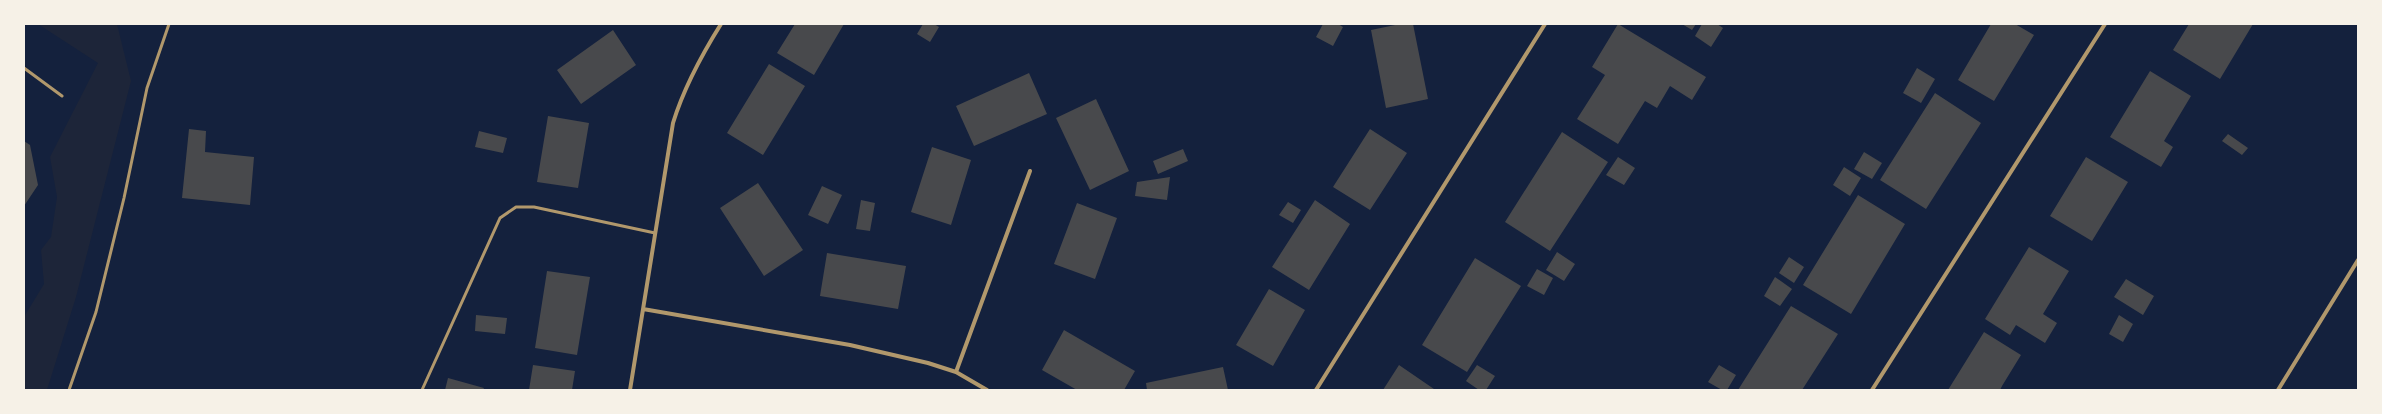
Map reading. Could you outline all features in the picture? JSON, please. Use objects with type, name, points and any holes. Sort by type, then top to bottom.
[{"type":"street","points":[[630,390],[675,116],[682,93],[698,60],[721,24]]},
{"type":"street","points":[[1316,390],[1545,24]]},
{"type":"street","points":[[1872,390],[2105,24]]},
{"type":"street","points":[[956,372],[1030,171]]},
{"type":"street","points":[[2278,390],[2358,260]]},
{"type":"street","points":[[643,309],[850,345],[928,363],[956,372],[986,390]]},
{"type":"lane","points":[[69,390],[96,312],[124,198],[147,88],[169,24]]},
{"type":"lane","points":[[24,68],[62,96]]},
{"type":"lane","points":[[422,390],[500,218],[516,207],[534,207],[655,233]]},
{"type":"shaded area","points":[[38,24],[117,24],[131,81],[76,297],[47,390],[24,390],[24,317],[44,284],[41,250],[51,237],[57,197],[50,157],[98,63]]},
{"type":"building","points":[[795,24],[844,24],[814,75],[777,53]]},
{"type":"building","points":[[923,24],[934,24],[939,27],[930,42],[917,34]]},
{"type":"building","points":[[1323,24],[1338,24],[1343,27],[1333,46],[1316,37]]},
{"type":"building","points":[[1400,24],[1413,24],[1428,99],[1386,108],[1371,30]]},
{"type":"building","points":[[1618,24],[1706,77],[1692,100],[1670,86],[1657,108],[1645,101],[1618,144],[1577,119],[1605,75],[1592,67]]},
{"type":"building","points":[[1682,24],[1696,24],[1692,30]]},
{"type":"building","points":[[1702,24],[1717,24],[1723,28],[1711,47],[1695,36]]},
{"type":"building","points":[[1991,24],[2015,24],[2034,35],[1994,101],[1958,80]]},
{"type":"building","points":[[2189,24],[2253,24],[2220,79],[2173,50]]},
{"type":"building","points":[[613,30],[636,65],[581,104],[557,70]]},
{"type":"building","points":[[769,64],[805,86],[763,155],[727,133]]},
{"type":"building","points":[[1917,68],[1935,79],[1921,103],[1903,93]]},
{"type":"building","points":[[2150,71],[2191,96],[2164,141],[2173,147],[2161,167],[2110,137]]},
{"type":"building","points":[[1029,73],[1047,114],[974,146],[956,106]]},
{"type":"building","points":[[1935,93],[1981,123],[1926,209],[1880,180]]},
{"type":"building","points":[[1096,99],[1129,171],[1090,190],[1056,118]]},
{"type":"building","points":[[548,116],[589,123],[578,188],[537,182]]},
{"type":"building","points":[[189,129],[206,131],[205,152],[254,157],[250,205],[182,198]]},
{"type":"building","points":[[1370,129],[1407,153],[1370,210],[1333,187]]},
{"type":"building","points":[[479,131],[507,138],[503,153],[475,147]]},
{"type":"building","points":[[1562,132],[1608,162],[1550,251],[1505,222]]},
{"type":"building","points":[[2228,134],[2248,148],[2242,155],[2222,141]]},
{"type":"building","points":[[24,141],[30,145],[38,185],[24,206]]},
{"type":"building","points":[[932,147],[971,160],[951,225],[911,212]]},
{"type":"building","points":[[1183,149],[1188,161],[1158,174],[1153,161]]},
{"type":"building","points":[[1864,152],[1882,163],[1872,179],[1854,169]]},
{"type":"building","points":[[1618,157],[1635,168],[1624,185],[1606,175]]},
{"type":"building","points":[[2086,157],[2128,182],[2092,241],[2050,216]]},
{"type":"building","points":[[1844,167],[1861,178],[1850,196],[1833,185]]},
{"type":"building","points":[[1170,177],[1167,200],[1135,196],[1137,182]]},
{"type":"building","points":[[758,183],[803,250],[764,276],[720,208]]},
{"type":"building","points":[[822,186],[842,195],[828,224],[808,215]]},
{"type":"building","points":[[1858,195],[1905,224],[1851,314],[1803,285]]},
{"type":"building","points":[[861,200],[875,203],[870,231],[856,229]]},
{"type":"building","points":[[1315,200],[1350,224],[1309,290],[1272,267]]},
{"type":"building","points":[[1288,202],[1301,210],[1293,223],[1279,215]]},
{"type":"building","points":[[1077,203],[1117,218],[1095,279],[1054,264]]},
{"type":"building","points":[[2029,247],[2069,271],[2043,314],[2057,323],[2045,343],[2016,325],[2010,335],[1985,319]]},
{"type":"building","points":[[1557,252],[1575,264],[1564,281],[1546,270]]},
{"type":"building","points":[[827,253],[906,266],[898,309],[820,296]]},
{"type":"building","points":[[1789,257],[1804,267],[1794,283],[1779,273]]},
{"type":"building","points":[[1475,258],[1521,286],[1467,372],[1422,345]]},
{"type":"building","points":[[1537,269],[1553,278],[1544,295],[1527,286]]},
{"type":"building","points":[[547,271],[590,277],[577,355],[535,348]]},
{"type":"building","points":[[1775,277],[1792,289],[1780,306],[1764,296]]},
{"type":"building","points":[[2126,279],[2154,296],[2143,315],[2114,297]]},
{"type":"building","points":[[1269,289],[1305,310],[1273,366],[1236,345]]},
{"type":"building","points":[[1791,306],[1838,334],[1802,390],[1738,390]]},
{"type":"building","points":[[476,315],[507,318],[505,334],[475,331]]},
{"type":"building","points":[[2119,315],[2133,324],[2123,342],[2109,334]]},
{"type":"building","points":[[1064,330],[1135,371],[1124,390],[1077,390],[1042,370]]},
{"type":"building","points":[[1984,332],[2021,355],[2000,390],[1948,390]]},
{"type":"building","points":[[533,365],[575,371],[572,390],[529,390]]},
{"type":"building","points":[[1399,365],[1434,389],[1434,390],[1383,390]]},
{"type":"building","points":[[1477,365],[1495,376],[1486,390],[1479,390],[1466,381]]},
{"type":"building","points":[[1719,365],[1736,375],[1727,390],[1722,390],[1708,382]]},
{"type":"building","points":[[1223,367],[1228,390],[1147,390],[1146,383]]},
{"type":"building","points":[[448,378],[484,388],[483,390],[445,390]]}]
